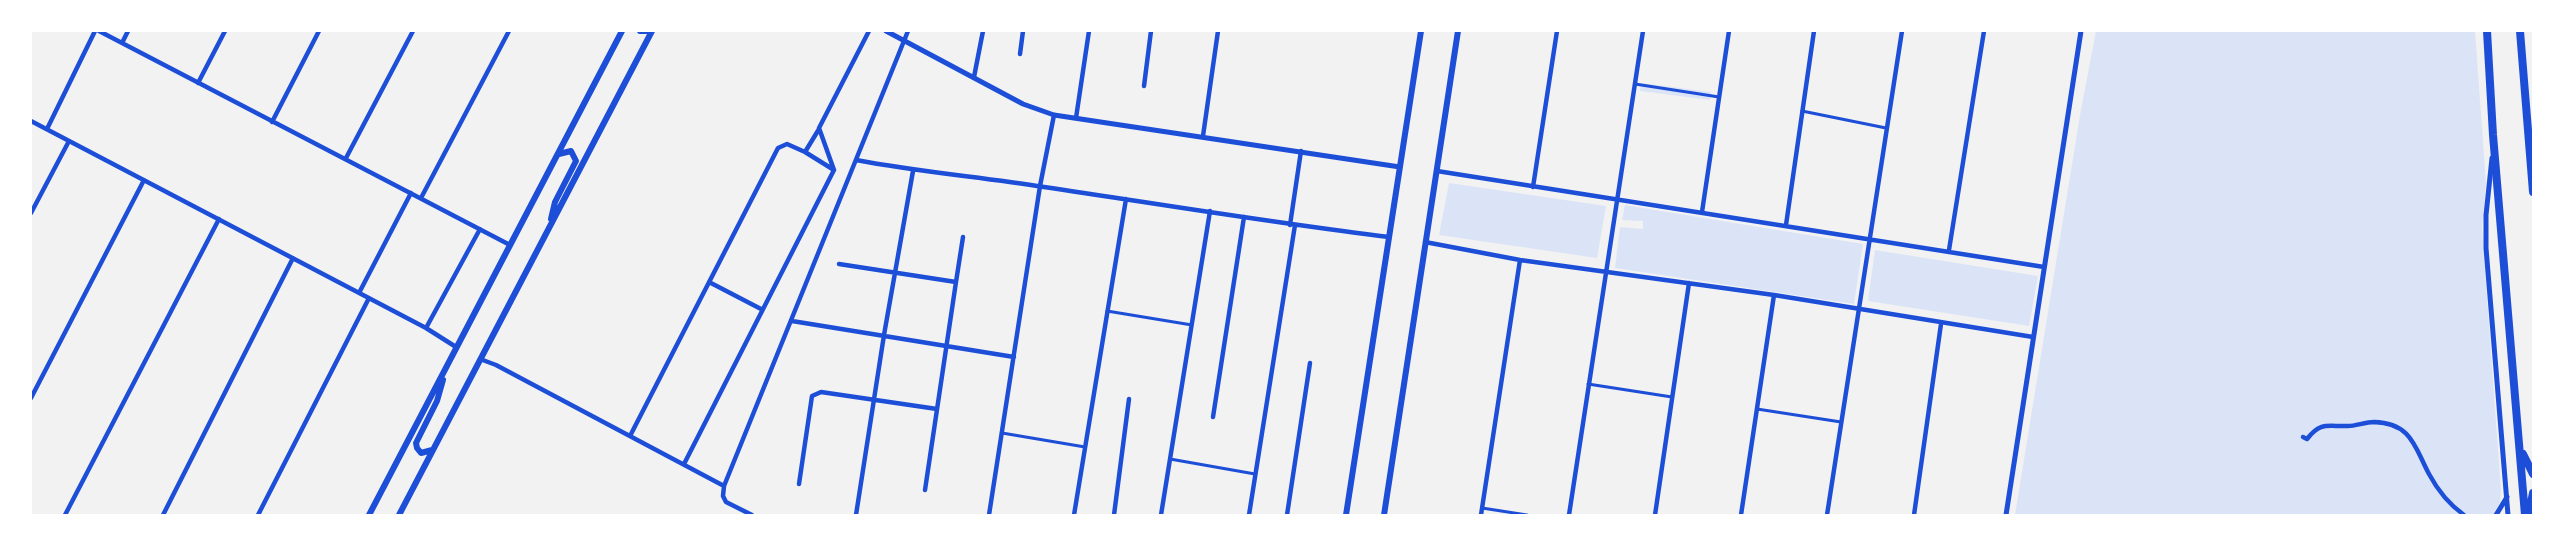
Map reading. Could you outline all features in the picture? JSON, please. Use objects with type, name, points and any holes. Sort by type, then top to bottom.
[{"type":"highway","points":[[2488,31],[2493,135],[2527,515]]},
{"type":"highway","points":[[2520,31],[2533,192]]},
{"type":"highway","points":[[2520,445],[2533,474]]},
{"type":"highway","points":[[2527,515],[2533,493]]},
{"type":"main road","points":[[369,515],[622,31]]},
{"type":"main road","points":[[399,515],[650,31],[640,31]]},
{"type":"main road","points":[[1346,515],[1421,31]]},
{"type":"main road","points":[[1384,515],[1458,31]]},
{"type":"main road","points":[[548,230],[555,202],[576,161],[570,151],[558,155]]},
{"type":"main road","points":[[433,450],[421,453],[416,443],[437,401],[446,367]]},
{"type":"street","points":[[47,129],[95,31]]},
{"type":"street","points":[[99,31],[510,245]]},
{"type":"street","points":[[122,43],[128,31]]},
{"type":"street","points":[[198,83],[225,31]]},
{"type":"street","points":[[272,122],[320,31]]},
{"type":"street","points":[[346,158],[413,31]]},
{"type":"street","points":[[421,198],[509,31]]},
{"type":"street","points":[[805,152],[868,31]]},
{"type":"street","points":[[886,31],[1023,104],[1054,115],[1400,167]]},
{"type":"street","points":[[752,515],[726,502],[724,486],[908,31]]},
{"type":"street","points":[[974,77],[983,31]]},
{"type":"street","points":[[1020,54],[1023,31]]},
{"type":"street","points":[[1076,118],[1089,31]]},
{"type":"street","points":[[1144,86],[1152,31]]},
{"type":"street","points":[[1203,136],[1218,31]]},
{"type":"street","points":[[1533,187],[1557,31]]},
{"type":"street","points":[[1569,515],[1643,31]]},
{"type":"street","points":[[1702,212],[1730,31]]},
{"type":"street","points":[[1786,225],[1814,31]]},
{"type":"street","points":[[1827,515],[1902,31]]},
{"type":"street","points":[[1949,250],[1984,31]]},
{"type":"street","points":[[2006,515],[2081,31]]},
{"type":"street","points":[[1635,84],[1719,97]]},
{"type":"street","points":[[1802,111],[1886,128]]},
{"type":"street","points":[[989,515],[1040,186],[1054,115]]},
{"type":"street","points":[[31,121],[426,328],[456,347]]},
{"type":"street","points":[[684,464],[834,170],[819,128]]},
{"type":"street","points":[[2493,135],[2486,216],[2486,248],[2508,515]]},
{"type":"street","points":[[31,213],[69,141]]},
{"type":"street","points":[[630,436],[778,148],[787,144],[805,152],[834,170]]},
{"type":"street","points":[[1249,515],[1292,225],[1301,151]]},
{"type":"street","points":[[856,160],[913,171],[1040,186],[1292,225],[1389,237]]},
{"type":"street","points":[[856,515],[894,273],[913,171]]},
{"type":"street","points":[[1437,171],[1949,250],[2044,267]]},
{"type":"street","points":[[31,398],[144,180]]},
{"type":"street","points":[[359,293],[411,193]]},
{"type":"street","points":[[1074,515],[1106,311],[1126,199]]},
{"type":"street","points":[[1161,515],[1210,211]]},
{"type":"street","points":[[1213,417],[1244,217]]},
{"type":"street","points":[[64,515],[218,219]]},
{"type":"street","points":[[426,328],[480,229]]},
{"type":"street","points":[[925,490],[963,237]]},
{"type":"street","points":[[1425,242],[1520,260],[1605,270],[1774,295],[1942,324],[2033,337]]},
{"type":"street","points":[[162,515],[293,258]]},
{"type":"street","points":[[1481,515],[1520,260]]},
{"type":"street","points":[[838,264],[956,282]]},
{"type":"street","points":[[709,282],[762,309]]},
{"type":"street","points":[[1655,515],[1689,283]]},
{"type":"street","points":[[1740,515],[1774,295]]},
{"type":"street","points":[[258,515],[369,298]]},
{"type":"street","points":[[1106,311],[1192,325]]},
{"type":"street","points":[[792,321],[1014,357]]},
{"type":"street","points":[[1914,515],[1942,324]]},
{"type":"street","points":[[480,359],[496,365],[724,486]]},
{"type":"street","points":[[1287,515],[1310,364]]},
{"type":"street","points":[[1588,384],[1672,397]]},
{"type":"street","points":[[799,484],[812,396],[815,393],[821,392],[937,409]]},
{"type":"street","points":[[1114,515],[1129,399]]},
{"type":"street","points":[[1757,408],[1841,422]]},
{"type":"street","points":[[2303,437],[2307,439],[2312,432],[2324,425],[2349,426],[2375,422],[2397,429],[2413,440],[2429,476],[2456,510],[2464,515]]},
{"type":"street","points":[[1002,433],[1085,447]]},
{"type":"street","points":[[1170,459],[1256,474]]},
{"type":"street","points":[[2496,515],[2507,497]]},
{"type":"street","points":[[1482,508],[1527,515]]},
{"type":"shaded area","points":[[2096,31],[2475,31],[2486,183],[2482,228],[2501,491],[2500,502],[2493,515],[2015,515],[2080,115]]},
{"type":"shaded area","points":[[1641,83],[1711,92],[1710,100],[1640,91]]},
{"type":"shaded area","points":[[1449,183],[1606,206],[1597,258],[1439,235]]},
{"type":"shaded area","points":[[1625,205],[1863,244],[1854,304],[1615,268],[1620,227],[1643,229],[1643,221],[1622,220]]},
{"type":"shaded area","points":[[1875,250],[2038,276],[2029,326],[1868,301]]}]
